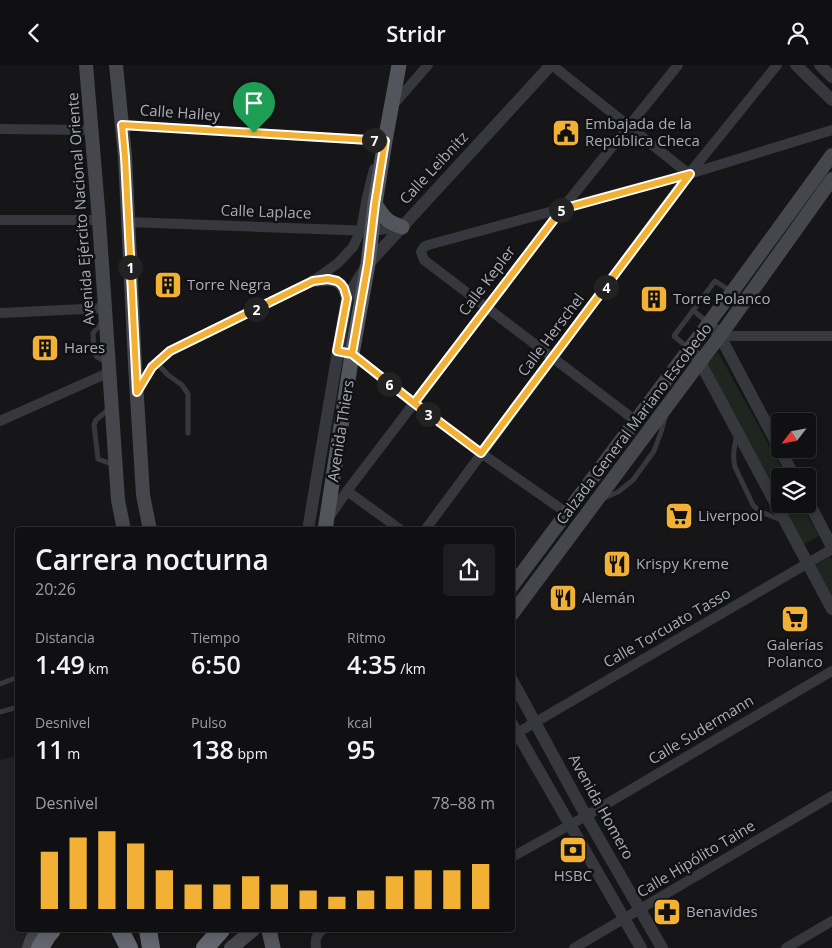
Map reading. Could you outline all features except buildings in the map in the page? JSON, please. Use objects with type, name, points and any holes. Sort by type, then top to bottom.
[{"type":"highway","points":[[40,948],[50,932]]},
{"type":"highway","points":[[121,932],[129,948]]},
{"type":"highway","points":[[148,932],[151,948]]},
{"type":"highway","points":[[205,948],[219,932]]},
{"type":"main road","name":"Avenida Ejército Nacional Oriente","points":[[86,65],[99,220],[118,500],[123,527]]},
{"type":"main road","points":[[116,65],[122,125],[144,495],[149,527]]},
{"type":"main road","name":"Avenida Thiers","points":[[325,525],[345,352],[368,263],[367,230],[375,204],[399,65]]},
{"type":"main road","name":"Calzada General Mariano Escobedo","points":[[515,581],[690,349],[832,155]]},
{"type":"main road","name":"Calzada General Mariano Escobedo","points":[[515,610],[720,336],[832,179]]},
{"type":"main road","points":[[375,204],[387,221],[402,227]]},
{"type":"main road","points":[[29,948],[37,932]]},
{"type":"main road","points":[[131,932],[134,948]]},
{"type":"main road","points":[[205,948],[226,932]]},
{"type":"main road","points":[[231,948],[251,932]]},
{"type":"main road","points":[[269,932],[273,948]]},
{"type":"street","points":[[392,106],[428,65]]},
{"type":"street","points":[[551,65],[690,174]]},
{"type":"street","name":"Calle Leibnitz","points":[[347,298],[368,263],[551,65]]},
{"type":"street","name":"Calle Kepler","points":[[325,525],[347,491],[486,307],[678,65]]},
{"type":"street","name":"Calle Herschel","points":[[426,527],[690,174],[776,65]]},
{"type":"street","points":[[796,65],[832,100]]},
{"type":"street","points":[[820,65],[832,77]]},
{"type":"street","name":"Calle Halley","points":[[122,125],[385,144]]},
{"type":"street","points":[[0,129],[92,130]]},
{"type":"street","points":[[636,421],[424,260],[421,252],[424,247],[690,174],[832,130]]},
{"type":"street","points":[[137,392],[152,367],[170,351],[313,281],[338,263],[367,230],[367,197],[374,171],[385,144]]},
{"type":"street","points":[[0,220],[99,220]]},
{"type":"street","name":"Calle Laplace","points":[[128,222],[367,230],[402,227]]},
{"type":"street","points":[[313,281],[328,279],[337,281],[344,288],[347,298]]},
{"type":"street","name":"Avenida Thiers","points":[[309,527],[345,352],[347,298]]},
{"type":"street","points":[[0,313],[105,314]]},
{"type":"street","points":[[709,323],[720,336],[790,468]]},
{"type":"street","points":[[720,336],[832,336]]},
{"type":"street","points":[[690,349],[700,362],[832,609]]},
{"type":"street","points":[[345,352],[481,453],[567,513]]},
{"type":"street","points":[[0,421],[109,368]]},
{"type":"street","points":[[347,491],[397,527]]},
{"type":"street","points":[[814,513],[832,548]]},
{"type":"street","name":"Calle Torcuato Tasso","points":[[515,728],[536,722],[832,548]]},
{"type":"street","name":"Calle Sudermann","points":[[570,825],[832,671]]},
{"type":"street","name":"Avenida Homero","points":[[515,685],[586,816],[662,948]]},
{"type":"street","points":[[515,728],[641,948]]},
{"type":"street","name":"Calle Hipólito Taine","points":[[574,948],[832,796]]},
{"type":"street","points":[[515,855],[570,825]]},
{"type":"street","points":[[786,948],[832,921]]},
{"type":"street","points":[[316,948],[315,942],[320,932]]},
{"type":"lane","points":[[690,349],[674,336],[693,310],[716,281],[732,292]]},
{"type":"lane","points":[[693,310],[709,323]]},
{"type":"lane","points":[[156,363],[182,385],[188,394],[188,433]]},
{"type":"lane","points":[[738,433],[734,445],[733,460],[753,505],[759,511],[786,523]]},
{"type":"lane","points":[[0,684],[15,678]]},
{"type":"lane","points":[[0,712],[15,708]]},
{"type":"lane","points":[[120,932],[122,948]]},
{"type":"shaded area","points":[[718,352],[771,449],[771,458],[776,458],[782,468],[771,468],[771,484],[706,365]]},
{"type":"shaded area","points":[[787,513],[806,513],[819,536],[804,544]]},
{"type":"shaded area","points":[[830,556],[832,560],[832,599],[815,566]]},
{"type":"shaded area","points":[[15,756],[15,932],[28,932],[25,935],[22,948],[0,948],[0,760]]},
{"type":"place","name":"Embajada de la República Checa","points":[[566,133]]},
{"type":"place","name":"Torre Negra","points":[[168,285]]},
{"type":"place","name":"Torre Polanco","points":[[654,299]]},
{"type":"place","name":"Hares","points":[[45,348]]},
{"type":"place","name":"Liverpool","points":[[679,516]]},
{"type":"place","name":"Krispy Kreme","points":[[617,564]]},
{"type":"place","name":"Alemán","points":[[563,598]]},
{"type":"place","name":"Galerías Polanco","points":[[795,619]]},
{"type":"place","name":"HSBC","points":[[573,850]]},
{"type":"place","name":"Benavides","points":[[667,912]]},
{"type":"route","points":[[254,133],[122,125],[137,392],[152,367],[170,351],[313,281],[328,279],[341,284],[347,298],[337,351],[352,354],[414,403],[481,453],[690,174],[562,209],[414,403],[383,379],[352,354],[368,263],[385,141],[254,133]]}]
